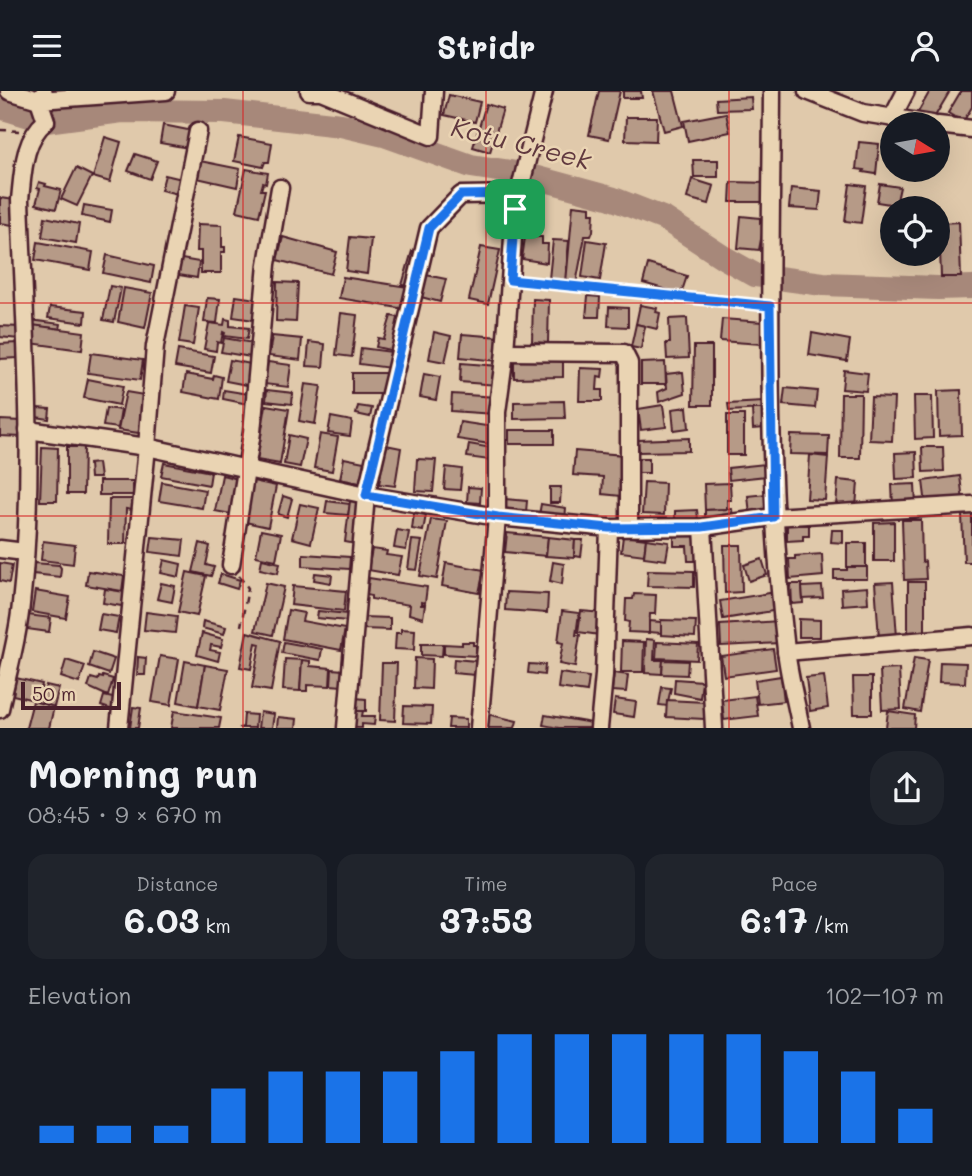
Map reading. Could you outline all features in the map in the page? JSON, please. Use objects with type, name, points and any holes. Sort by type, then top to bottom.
[{"type":"street","points":[[9,91],[42,95],[166,91]]},
{"type":"street","points":[[309,91],[321,91],[430,136],[434,91]]},
{"type":"street","points":[[480,728],[498,517],[497,412],[505,352],[515,209],[544,91]]},
{"type":"street","points":[[772,91],[770,306],[773,517],[786,652],[801,728]]},
{"type":"street","points":[[807,91],[852,110],[880,116]]},
{"type":"street","points":[[895,112],[906,91]]},
{"type":"street","points":[[0,709],[21,607],[25,552],[28,430],[20,200],[24,163],[34,131],[46,121],[42,95]]},
{"type":"street","points":[[950,126],[972,129]]},
{"type":"street","points":[[119,728],[155,346],[198,131]]},
{"type":"street","points":[[231,565],[252,432],[267,264],[280,188]]},
{"type":"street","points":[[346,728],[366,495],[429,228],[461,195],[519,194]]},
{"type":"street","points":[[505,352],[624,353],[629,363],[629,527]]},
{"type":"street","points":[[28,430],[147,447],[366,495],[498,517],[609,528],[702,527],[773,517],[972,505]]},
{"type":"street","points":[[702,527],[714,728]]},
{"type":"street","points":[[599,728],[604,675],[609,528]]},
{"type":"street","points":[[0,549],[25,552]]},
{"type":"street","points":[[786,652],[972,636]]},
{"type":"path","points":[[0,130],[34,131]]},
{"type":"path","points":[[510,280],[770,306]]},
{"type":"path","points":[[231,565],[248,588],[241,626]]},
{"type":"building","points":[[599,91],[620,91],[609,139],[589,135]]},
{"type":"building","points":[[623,91],[641,91],[642,98],[623,98]]},
{"type":"building","points":[[653,91],[674,91],[683,126],[664,131]]},
{"type":"building","points":[[930,91],[950,91],[938,112],[918,112]]},
{"type":"building","points":[[961,91],[972,91],[972,107],[963,122],[949,112]]},
{"type":"building","points":[[449,95],[480,102],[475,122],[444,115]]},
{"type":"building","points":[[751,97],[752,109],[717,110],[716,99]]},
{"type":"building","points":[[486,104],[503,109],[490,152],[473,147]]},
{"type":"building","points":[[726,113],[730,132],[688,141],[684,121]]},
{"type":"building","points":[[626,117],[657,117],[656,141],[625,140]]},
{"type":"building","points":[[163,125],[193,131],[189,148],[160,143]]},
{"type":"building","points":[[105,137],[121,142],[110,182],[93,177]]},
{"type":"building","points":[[239,137],[272,143],[269,162],[265,162],[263,167],[234,161]]},
{"type":"building","points":[[859,142],[879,144],[876,174],[856,169]]},
{"type":"building","points":[[135,154],[157,161],[150,179],[128,171]]},
{"type":"building","points":[[693,160],[718,160],[718,177],[694,177]]},
{"type":"building","points":[[200,161],[240,169],[237,187],[197,178]]},
{"type":"building","points":[[76,168],[92,176],[77,206],[61,199]]},
{"type":"building","points":[[246,169],[268,173],[266,184],[263,183],[261,190],[265,190],[259,216],[237,211]]},
{"type":"building","points":[[165,175],[182,179],[178,194],[161,190]]},
{"type":"building","points":[[692,179],[714,186],[709,204],[687,198]]},
{"type":"building","points":[[39,182],[61,190],[56,209],[36,204]]},
{"type":"building","points":[[731,182],[768,183],[768,202],[730,202]]},
{"type":"building","points":[[850,184],[866,186],[861,223],[845,221]]},
{"type":"building","points":[[880,184],[900,187],[898,196],[880,196],[880,202],[877,202]]},
{"type":"building","points":[[791,188],[821,191],[819,210],[789,208]]},
{"type":"building","points":[[0,198],[16,200],[13,225],[0,223]]},
{"type":"building","points":[[84,205],[112,210],[110,222],[82,216]]},
{"type":"building","points":[[573,205],[590,207],[590,213],[594,213],[593,231],[591,236],[585,236],[576,284],[566,283]]},
{"type":"building","points":[[741,216],[760,218],[760,223],[764,223],[759,250],[738,248]]},
{"type":"building","points":[[45,217],[79,224],[76,243],[42,237]]},
{"type":"building","points":[[950,222],[959,222],[961,277],[941,277],[941,266],[950,266]]},
{"type":"building","points":[[198,224],[222,225],[222,247],[225,247],[225,252],[221,252],[221,273],[201,273],[201,251],[197,251]]},
{"type":"building","points":[[283,237],[337,252],[331,274],[277,260]]},
{"type":"building","points":[[350,237],[371,239],[367,274],[346,271]]},
{"type":"building","points":[[525,237],[542,237],[542,244],[548,244],[547,263],[522,259]]},
{"type":"building","points":[[553,240],[569,241],[565,281],[549,279]]},
{"type":"building","points":[[587,240],[606,243],[600,280],[582,277]]},
{"type":"building","points":[[38,242],[93,252],[90,270],[35,260]]},
{"type":"building","points":[[481,247],[500,250],[488,304],[469,300]]},
{"type":"building","points":[[412,251],[421,254],[411,287],[402,285]]},
{"type":"building","points":[[107,255],[154,266],[151,283],[103,273]]},
{"type":"building","points":[[176,258],[199,262],[197,278],[173,274]]},
{"type":"building","points":[[648,264],[687,276],[681,294],[643,283]]},
{"type":"building","points":[[426,275],[446,279],[440,302],[421,297]]},
{"type":"building","points":[[343,277],[408,287],[405,309],[339,298]]},
{"type":"building","points":[[277,282],[298,283],[296,322],[276,321]]},
{"type":"building","points":[[110,286],[121,288],[114,322],[103,320]]},
{"type":"building","points":[[124,288],[152,293],[145,328],[118,322]]},
{"type":"building","points":[[236,296],[257,299],[254,320],[233,317]]},
{"type":"building","points":[[588,296],[600,297],[599,317],[586,317]]},
{"type":"building","points":[[207,298],[220,299],[217,323],[204,322]]},
{"type":"building","points":[[533,299],[549,300],[548,343],[532,342]]},
{"type":"building","points":[[640,305],[657,308],[656,312],[660,313],[657,329],[636,324]]},
{"type":"building","points":[[185,306],[199,308],[193,345],[179,343]]},
{"type":"building","points":[[50,307],[86,311],[85,323],[48,318]]},
{"type":"building","points":[[609,307],[628,308],[628,327],[608,326]]},
{"type":"building","points":[[341,313],[357,315],[352,357],[336,355]]},
{"type":"building","points":[[391,316],[404,318],[394,351],[376,347],[378,338],[384,339]]},
{"type":"building","points":[[687,318],[689,358],[667,359],[666,343],[670,343],[669,319]]},
{"type":"building","points":[[225,319],[230,320],[230,326],[249,328],[247,339],[224,336],[223,332],[221,343],[217,342],[216,351],[204,349],[209,323],[224,325]]},
{"type":"building","points":[[722,319],[763,322],[761,344],[720,341]]},
{"type":"building","points":[[30,320],[61,324],[60,329],[29,325]]},
{"type":"building","points":[[636,324],[645,326],[641,349],[631,347]]},
{"type":"building","points":[[32,325],[84,332],[82,350],[30,343]]},
{"type":"building","points":[[0,326],[20,327],[19,339],[0,337]]},
{"type":"building","points":[[434,332],[451,336],[445,362],[429,359]]},
{"type":"building","points":[[812,333],[850,340],[847,361],[809,355]]},
{"type":"building","points":[[462,334],[500,337],[498,361],[460,357]]},
{"type":"building","points":[[272,336],[302,339],[300,360],[269,356]]},
{"type":"building","points":[[224,338],[253,343],[251,357],[221,352]]},
{"type":"building","points":[[309,342],[325,344],[323,367],[307,366]]},
{"type":"building","points":[[17,343],[17,358],[0,359],[0,344]]},
{"type":"building","points":[[694,346],[712,346],[712,405],[693,405]]},
{"type":"building","points":[[361,348],[392,352],[390,368],[359,364]]},
{"type":"building","points":[[178,350],[214,356],[211,373],[175,367]]},
{"type":"building","points":[[91,353],[143,360],[140,380],[88,373]]},
{"type":"building","points":[[563,359],[563,377],[514,378],[514,360]]},
{"type":"building","points":[[230,360],[251,364],[247,385],[226,381]]},
{"type":"building","points":[[268,362],[291,365],[288,387],[264,384]]},
{"type":"building","points":[[665,362],[666,384],[641,384],[641,363]]},
{"type":"building","points":[[461,363],[499,366],[497,385],[460,382]]},
{"type":"building","points":[[580,368],[603,369],[602,377],[598,376],[597,390],[602,390],[602,401],[579,401]]},
{"type":"building","points":[[844,370],[868,373],[866,391],[842,389]]},
{"type":"building","points":[[683,372],[685,393],[659,402],[658,392],[667,388],[666,374]]},
{"type":"building","points":[[352,373],[386,373],[386,394],[352,394]]},
{"type":"building","points":[[186,374],[213,379],[214,375],[222,377],[219,399],[183,392]]},
{"type":"building","points":[[424,374],[440,377],[436,400],[420,397]]},
{"type":"building","points":[[88,379],[123,386],[119,405],[84,398]]},
{"type":"building","points":[[305,384],[321,386],[315,424],[299,421]]},
{"type":"building","points":[[785,388],[817,391],[815,408],[783,405]]},
{"type":"building","points":[[224,390],[249,394],[248,404],[223,399]]},
{"type":"building","points":[[267,390],[293,393],[292,404],[266,401]]},
{"type":"building","points":[[961,390],[962,435],[939,436],[938,391]]},
{"type":"building","points":[[126,392],[144,395],[139,433],[118,430]]},
{"type":"building","points":[[452,394],[496,397],[494,414],[451,411]]},
{"type":"building","points":[[841,394],[861,394],[860,458],[840,458]]},
{"type":"building","points":[[914,396],[932,396],[933,438],[915,439]]},
{"type":"building","points":[[871,397],[894,398],[892,441],[869,440]]},
{"type":"building","points":[[564,401],[565,418],[514,419],[514,402]]},
{"type":"building","points":[[763,402],[764,409],[729,411],[728,404]]},
{"type":"building","points":[[266,405],[289,409],[280,464],[257,460]]},
{"type":"building","points":[[663,405],[666,427],[641,430],[638,409]]},
{"type":"building","points":[[358,406],[372,408],[370,417],[356,414]]},
{"type":"building","points":[[687,407],[689,428],[674,430],[672,409]]},
{"type":"building","points":[[37,408],[50,409],[49,419],[36,417]]},
{"type":"building","points":[[106,408],[121,410],[118,428],[103,426]]},
{"type":"building","points":[[752,409],[764,409],[765,428],[753,429]]},
{"type":"building","points":[[727,415],[744,415],[744,455],[727,455]]},
{"type":"building","points":[[331,417],[352,421],[350,436],[328,433]]},
{"type":"building","points":[[0,420],[22,421],[22,437],[0,436]]},
{"type":"building","points":[[460,422],[493,427],[490,444],[457,439]]},
{"type":"building","points":[[509,430],[554,430],[554,444],[509,444]]},
{"type":"building","points":[[320,434],[338,437],[332,471],[314,468]]},
{"type":"building","points":[[289,435],[306,439],[300,467],[284,464]]},
{"type":"building","points":[[791,435],[829,436],[828,455],[790,454]]},
{"type":"building","points":[[689,438],[689,451],[639,452],[638,440]]},
{"type":"building","points":[[469,444],[492,448],[489,460],[467,457]]},
{"type":"building","points":[[386,445],[401,448],[395,486],[379,484]]},
{"type":"building","points":[[42,447],[58,448],[57,501],[40,501]]},
{"type":"building","points":[[67,447],[84,447],[83,494],[67,494]]},
{"type":"building","points":[[922,447],[943,447],[944,471],[923,472]]},
{"type":"building","points":[[575,451],[624,455],[621,496],[602,494],[603,477],[573,475]]},
{"type":"building","points":[[916,452],[917,478],[896,479],[895,453]]},
{"type":"building","points":[[810,455],[828,457],[825,500],[807,499]]},
{"type":"building","points":[[344,458],[364,462],[360,483],[340,479]]},
{"type":"building","points":[[637,458],[649,458],[649,473],[636,473]]},
{"type":"building","points":[[417,459],[436,460],[433,492],[415,491]]},
{"type":"building","points":[[98,463],[100,478],[90,478],[89,464]]},
{"type":"building","points":[[164,463],[211,472],[209,485],[161,476]]},
{"type":"building","points":[[765,464],[766,476],[729,480],[728,468]]},
{"type":"building","points":[[446,467],[462,469],[460,490],[444,489]]},
{"type":"building","points":[[222,475],[238,479],[231,514],[215,511]]},
{"type":"building","points":[[960,476],[963,501],[926,505],[923,481]]},
{"type":"building","points":[[838,480],[858,482],[856,507],[836,506]]},
{"type":"building","points":[[99,481],[133,481],[133,495],[99,495]]},
{"type":"building","points":[[253,481],[276,486],[268,527],[245,522]]},
{"type":"building","points":[[162,482],[205,490],[202,508],[159,501]]},
{"type":"building","points":[[644,482],[665,483],[664,515],[642,514]]},
{"type":"building","points":[[730,483],[731,500],[727,500],[727,509],[705,510],[704,484]]},
{"type":"building","points":[[915,484],[916,507],[893,507],[892,485]]},
{"type":"building","points":[[468,487],[481,488],[480,503],[467,502]]},
{"type":"building","points":[[550,487],[561,487],[560,503],[550,503]]},
{"type":"building","points":[[766,494],[768,513],[750,514],[748,496]]},
{"type":"building","points":[[283,496],[292,499],[287,517],[278,514]]},
{"type":"building","points":[[109,499],[132,499],[132,510],[126,509],[125,544],[108,544]]},
{"type":"building","points":[[505,499],[527,501],[526,512],[504,510]]},
{"type":"building","points":[[327,501],[350,504],[348,515],[325,513]]},
{"type":"building","points":[[350,501],[361,502],[356,544],[345,542]]},
{"type":"building","points":[[300,504],[319,508],[311,543],[292,538]]},
{"type":"building","points":[[541,504],[566,508],[565,519],[539,515]]},
{"type":"building","points":[[732,509],[733,518],[705,519],[705,510]]},
{"type":"building","points":[[697,510],[698,519],[675,520],[675,511]]},
{"type":"building","points":[[414,513],[426,515],[423,531],[412,529]]},
{"type":"building","points":[[972,514],[972,562],[964,562],[962,515]]},
{"type":"building","points":[[431,519],[447,521],[437,579],[420,576]]},
{"type":"building","points":[[902,520],[921,520],[922,562],[925,561],[926,579],[904,580]]},
{"type":"building","points":[[894,522],[894,561],[874,561],[874,523]]},
{"type":"building","points":[[787,525],[809,525],[809,536],[803,536],[803,540],[787,541]]},
{"type":"building","points":[[261,530],[281,534],[276,560],[256,556]]},
{"type":"building","points":[[397,530],[409,532],[406,550],[394,548]]},
{"type":"building","points":[[832,530],[843,530],[843,543],[831,542]]},
{"type":"building","points":[[507,533],[548,537],[546,556],[505,552]]},
{"type":"building","points":[[695,534],[696,561],[688,561],[687,546],[674,546],[674,535]]},
{"type":"building","points":[[623,536],[646,539],[644,555],[621,552]]},
{"type":"building","points":[[152,537],[184,540],[182,556],[150,552]]},
{"type":"building","points":[[548,537],[575,540],[574,558],[546,556]]},
{"type":"building","points":[[646,539],[669,542],[666,560],[644,557]]},
{"type":"building","points":[[412,540],[422,541],[417,570],[408,569]]},
{"type":"building","points":[[575,540],[583,540],[581,557],[574,556]]},
{"type":"building","points":[[43,541],[75,545],[73,564],[41,560]]},
{"type":"building","points":[[200,543],[210,546],[206,565],[214,567],[211,576],[193,572]]},
{"type":"building","points":[[847,543],[866,543],[866,567],[847,567]]},
{"type":"building","points":[[724,545],[741,545],[742,592],[725,593]]},
{"type":"building","points":[[372,549],[387,551],[386,555],[402,557],[398,575],[368,570]]},
{"type":"building","points":[[303,554],[350,557],[349,569],[303,566]]},
{"type":"building","points":[[822,554],[823,576],[790,579],[789,559]]},
{"type":"building","points":[[262,559],[280,563],[278,573],[260,569]]},
{"type":"building","points":[[762,559],[767,575],[749,581],[744,565]]},
{"type":"building","points":[[164,560],[181,564],[179,577],[161,573]]},
{"type":"building","points":[[553,562],[564,564],[562,584],[550,581]]},
{"type":"building","points":[[0,563],[12,565],[9,583],[0,581]]},
{"type":"building","points":[[34,563],[59,565],[60,577],[33,574]]},
{"type":"building","points":[[446,563],[484,570],[479,593],[442,586]]},
{"type":"building","points":[[847,567],[867,567],[867,579],[834,579],[834,570],[847,570]]},
{"type":"building","points":[[648,570],[694,571],[694,587],[647,586]]},
{"type":"building","points":[[88,571],[124,576],[122,591],[86,585]]},
{"type":"building","points":[[187,572],[206,576],[197,616],[178,612]]},
{"type":"building","points":[[315,573],[332,575],[331,583],[314,580]]},
{"type":"building","points":[[221,574],[240,580],[237,589],[218,583]]},
{"type":"building","points":[[369,578],[427,587],[425,603],[421,602],[421,605],[425,605],[423,618],[409,614],[410,605],[371,599],[371,596],[367,595]]},
{"type":"building","points":[[893,582],[897,637],[879,638],[875,583]]},
{"type":"building","points":[[908,582],[925,582],[925,634],[908,634]]},
{"type":"building","points":[[161,583],[175,586],[172,602],[157,599]]},
{"type":"building","points":[[266,583],[284,587],[273,635],[255,631]]},
{"type":"building","points":[[791,584],[802,584],[803,603],[792,604]]},
{"type":"building","points":[[293,586],[346,591],[344,611],[291,605]]},
{"type":"building","points":[[822,586],[823,598],[803,599],[802,587]]},
{"type":"building","points":[[867,587],[868,603],[842,605],[841,589]]},
{"type":"building","points":[[105,589],[131,593],[128,607],[103,603]]},
{"type":"building","points":[[35,591],[70,597],[66,618],[32,612]]},
{"type":"building","points":[[506,592],[548,594],[547,613],[505,610]]},
{"type":"building","points":[[776,592],[779,610],[723,619],[720,601]]},
{"type":"building","points":[[634,594],[656,595],[655,614],[650,614],[649,633],[628,632],[629,622],[625,621],[626,599],[633,599]]},
{"type":"building","points":[[288,610],[304,613],[302,621],[345,629],[341,650],[283,639]]},
{"type":"building","points":[[318,611],[348,614],[347,621],[317,618]]},
{"type":"building","points":[[562,611],[579,613],[576,635],[580,635],[575,667],[559,664],[563,643],[558,642]]},
{"type":"building","points":[[581,611],[603,613],[600,635],[578,632]]},
{"type":"building","points":[[146,612],[177,616],[175,633],[144,630]]},
{"type":"building","points":[[101,614],[119,617],[116,633],[98,630]]},
{"type":"building","points":[[28,615],[51,618],[49,632],[27,629]]},
{"type":"building","points":[[362,617],[390,618],[390,630],[362,629]]},
{"type":"building","points":[[799,619],[820,620],[820,637],[799,637]]},
{"type":"building","points":[[661,620],[696,621],[695,637],[661,635]]},
{"type":"building","points":[[203,621],[226,627],[224,634],[202,628]]},
{"type":"building","points":[[649,621],[661,622],[661,633],[649,632]]},
{"type":"building","points":[[779,621],[780,643],[721,646],[720,625]]},
{"type":"building","points":[[401,629],[415,630],[414,650],[395,649],[396,633],[401,633]]},
{"type":"building","points":[[247,632],[280,641],[271,691],[252,688],[260,644],[256,643],[251,669],[240,667]]},
{"type":"building","points":[[202,633],[223,639],[221,647],[211,645],[210,650],[220,652],[218,661],[197,655]]},
{"type":"building","points":[[646,639],[655,640],[654,660],[663,660],[662,674],[645,673]]},
{"type":"building","points":[[622,641],[644,642],[643,672],[621,672]]},
{"type":"building","points":[[284,642],[322,649],[320,660],[282,653]]},
{"type":"building","points":[[462,642],[473,642],[473,645],[476,645],[476,656],[444,654],[444,644],[462,645]]},
{"type":"building","points":[[657,642],[698,644],[697,660],[656,658]]},
{"type":"building","points":[[421,644],[443,644],[442,656],[421,655]]},
{"type":"building","points":[[773,649],[776,669],[724,676],[721,656]]},
{"type":"building","points":[[93,652],[114,659],[109,674],[89,667]]},
{"type":"building","points":[[160,656],[179,659],[171,705],[152,702]]},
{"type":"building","points":[[138,657],[146,658],[145,675],[137,675]]},
{"type":"building","points":[[415,658],[432,659],[431,689],[414,688]]},
{"type":"building","points":[[914,658],[928,660],[920,712],[905,709]]},
{"type":"building","points":[[285,659],[302,660],[300,691],[283,690]]},
{"type":"building","points":[[454,659],[476,661],[475,675],[453,673]]},
{"type":"building","points":[[66,660],[85,666],[79,683],[61,677]]},
{"type":"building","points":[[302,660],[310,661],[310,666],[331,668],[330,686],[307,685],[307,691],[300,691]]},
{"type":"building","points":[[663,660],[688,661],[687,675],[662,674]]},
{"type":"building","points":[[185,661],[205,665],[198,706],[178,702]]},
{"type":"building","points":[[940,662],[966,663],[965,683],[939,682]]},
{"type":"building","points":[[382,663],[397,663],[395,721],[380,720]]},
{"type":"building","points":[[529,664],[545,665],[544,675],[528,673]]},
{"type":"building","points":[[205,665],[228,669],[220,710],[198,706]]},
{"type":"building","points":[[332,669],[343,670],[342,686],[331,685]]},
{"type":"building","points":[[899,669],[901,709],[882,710],[880,670]]},
{"type":"building","points":[[560,673],[589,677],[587,692],[558,688]]},
{"type":"building","points":[[614,673],[628,675],[626,692],[612,691]]},
{"type":"building","points":[[103,676],[113,679],[108,696],[88,687],[91,678],[98,680]]},
{"type":"building","points":[[781,676],[784,701],[758,704],[755,680]]},
{"type":"building","points":[[824,676],[828,708],[810,711],[806,678]]},
{"type":"building","points":[[853,677],[872,677],[872,714],[854,714]]},
{"type":"building","points":[[16,678],[42,684],[38,701],[13,695]]},
{"type":"building","points":[[675,679],[702,681],[700,698],[674,693]]},
{"type":"building","points":[[46,685],[59,688],[54,707],[41,703]]},
{"type":"building","points":[[662,687],[671,688],[667,706],[659,705]]},
{"type":"building","points":[[104,696],[117,699],[113,710],[101,706]]},
{"type":"building","points":[[755,696],[758,716],[724,720],[722,700]]},
{"type":"building","points":[[355,698],[366,699],[366,711],[355,711]]},
{"type":"building","points":[[615,699],[636,702],[634,717],[613,714]]},
{"type":"building","points":[[667,700],[705,702],[704,719],[666,717]]},
{"type":"building","points":[[33,701],[54,707],[49,728],[26,728]]},
{"type":"building","points":[[404,706],[432,707],[431,724],[403,723]]},
{"type":"building","points":[[133,707],[141,708],[138,728],[130,728]]},
{"type":"building","points":[[174,711],[221,718],[219,728],[171,728]]},
{"type":"building","points":[[355,711],[363,711],[362,716],[375,716],[374,725],[362,724],[362,728],[354,728]]},
{"type":"building","points":[[888,711],[915,715],[914,728],[886,728]]},
{"type":"building","points":[[260,712],[274,714],[272,728],[258,728]]},
{"type":"building","points":[[244,714],[256,715],[255,728],[239,728],[243,727]]},
{"type":"building","points":[[487,714],[517,721],[515,728],[484,728]]},
{"type":"building","points":[[545,715],[592,723],[591,728],[543,725]]},
{"type":"building","points":[[278,717],[297,719],[296,728],[277,728]]},
{"type":"building","points":[[449,718],[466,719],[466,728],[448,728]]},
{"type":"waterway","name":"Kotu Creek","points":[[0,107],[46,121],[122,111],[224,112],[341,125],[384,135],[471,166],[523,174],[611,198],[665,219],[755,275],[823,284],[972,287]]},
{"type":"route","points":[[519,194],[515,209],[510,280],[770,306],[773,517],[702,527],[609,528],[498,517],[366,495],[429,228],[461,195],[519,194]]}]
